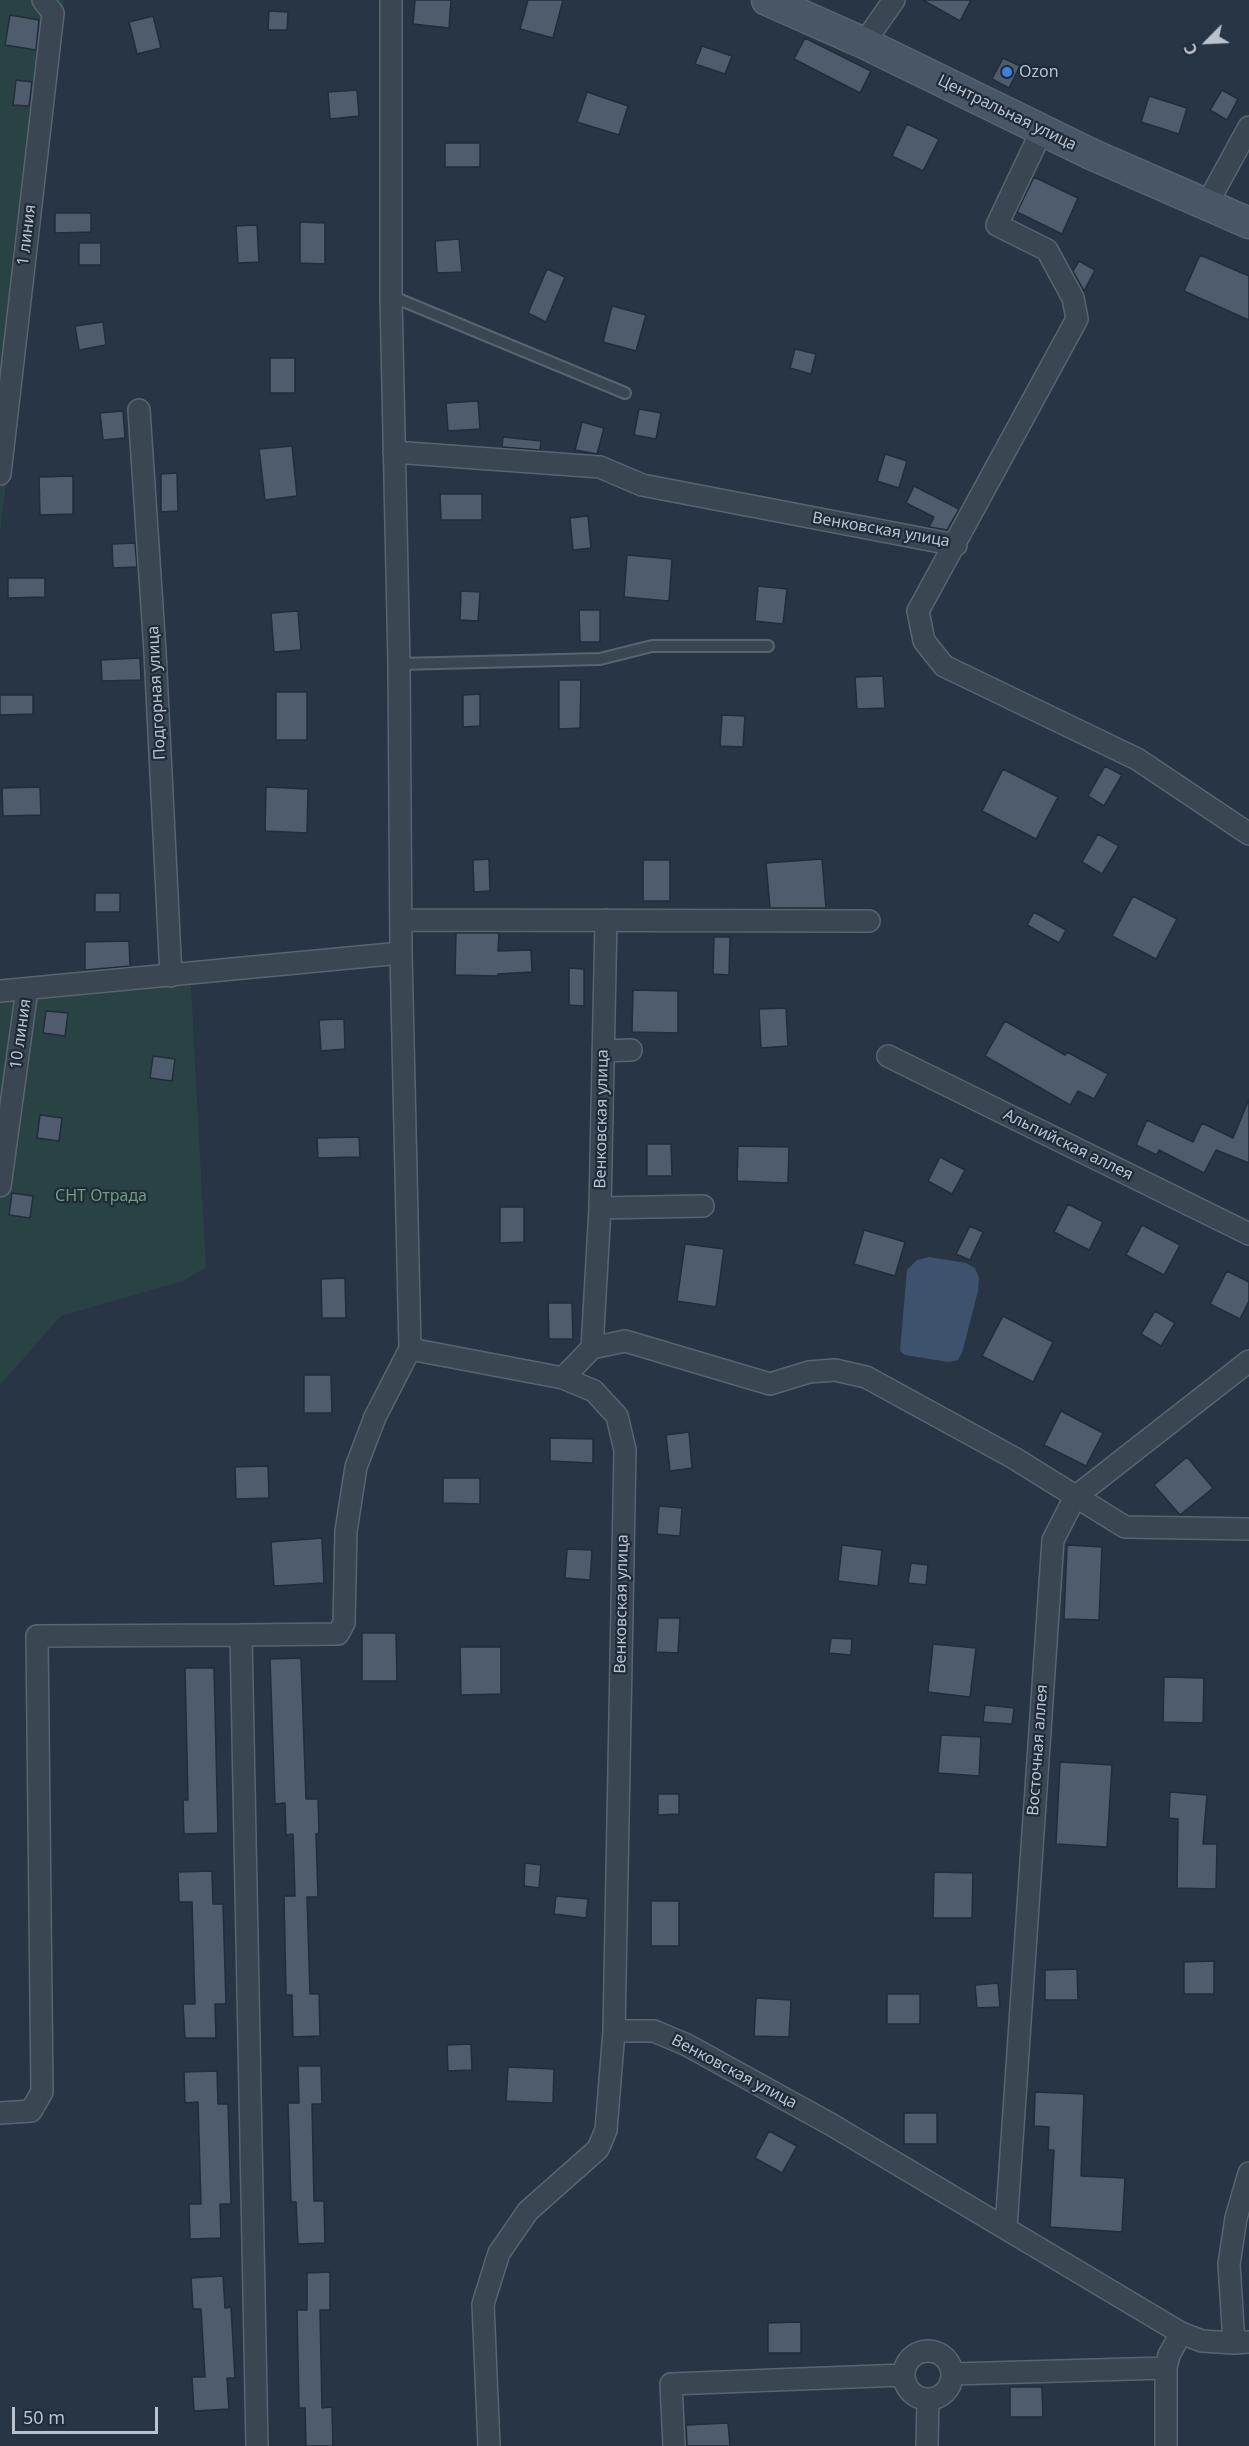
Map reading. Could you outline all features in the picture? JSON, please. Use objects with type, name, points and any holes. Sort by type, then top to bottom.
[{"type":"main road","name":"Центральная улица","points":[[766,0],[864,43],[1042,130],[1249,222]]},
{"type":"street","name":"1 линия","points":[[0,474],[53,13],[43,0]]},
{"type":"street","points":[[0,2113],[31,2111],[42,2092],[37,1636],[338,1634],[344,1623],[346,1531],[356,1467],[375,1417],[410,1349],[401,953],[399,664],[391,296],[391,0]]},
{"type":"street","points":[[864,43],[894,0]]},
{"type":"street","points":[[1207,204],[1249,127]]},
{"type":"street","name":"Венковская улица","points":[[394,452],[600,467],[642,485],[956,545],[1077,319],[1073,298],[1047,250],[997,225],[1042,130]]},
{"type":"street","name":"Подгорная улица","points":[[139,410],[155,652],[171,976]]},
{"type":"street","points":[[956,545],[918,611],[924,641],[944,666],[1137,759],[1249,834]]},
{"type":"street","points":[[401,920],[869,921]]},
{"type":"street","name":"Венковская улица","points":[[592,1348],[600,1208],[606,920]]},
{"type":"street","points":[[0,991],[401,953]]},
{"type":"street","name":"10 линия","points":[[0,1186],[27,989]]},
{"type":"street","points":[[603,1051],[631,1050]]},
{"type":"street","name":"Альпийская аллея","points":[[888,1056],[1249,1234]]},
{"type":"street","points":[[600,1208],[703,1206]]},
{"type":"street","points":[[563,1378],[592,1348],[625,1341],[770,1384],[809,1372],[835,1370],[866,1377],[1014,1458],[1125,1527],[1249,1529]]},
{"type":"street","name":"Венковская улица","points":[[410,1349],[563,1378],[594,1390],[617,1416],[625,1450],[614,2031],[654,2031],[687,2045],[832,2125],[1181,2333],[1202,2341],[1242,2342]]},
{"type":"street","name":"Восточная аллея","points":[[1006,2228],[1053,1540],[1075,1497],[1249,1361]]},
{"type":"street","points":[[241,1635],[257,2446]]},
{"type":"street","points":[[489,2446],[483,2304],[499,2253],[528,2211],[598,2149],[606,2130],[614,2031]]},
{"type":"street","points":[[1242,2342],[1229,2264],[1236,2218],[1249,2173]]},
{"type":"street","points":[[1166,2446],[1166,2368],[1169,2355],[1181,2333]]},
{"type":"street","points":[[924,2350],[934,2351],[944,2356],[950,2364],[952,2374],[951,2384],[945,2392],[928,2399],[911,2392],[903,2376],[909,2359],[924,2350]]},
{"type":"street","points":[[952,2374],[1166,2368]]},
{"type":"street","points":[[674,2446],[671,2384],[903,2376]]},
{"type":"street","points":[[927,2446],[928,2399]]},
{"type":"lane","points":[[391,296],[625,393]]},
{"type":"lane","points":[[399,664],[600,659],[652,646],[768,646]]},
{"type":"green space","points":[[0,0],[64,0],[0,533]]},
{"type":"green space","name":"СНТ Отрада","points":[[191,986],[206,1267],[183,1281],[61,1316],[0,1385],[0,989]]},
{"type":"water","points":[[929,1257],[966,1263],[975,1268],[979,1278],[978,1291],[962,1353],[958,1360],[948,1362],[905,1355],[900,1351],[907,1270],[917,1260]]},
{"type":"building","points":[[415,0],[451,0],[449,28],[413,24]]},
{"type":"building","points":[[528,0],[563,0],[553,38],[520,29]]},
{"type":"building","points":[[923,0],[971,0],[960,21]]},
{"type":"building","points":[[269,11],[288,12],[287,30],[268,30]]},
{"type":"building","points":[[10,15],[39,20],[36,50],[5,45]]},
{"type":"building","points":[[153,16],[161,48],[137,54],[129,22]]},
{"type":"building","points":[[805,38],[871,71],[860,93],[794,59]]},
{"type":"building","points":[[702,46],[732,56],[725,74],[695,64]]},
{"type":"building","points":[[1003,58],[1020,66],[1009,88],[992,79]]},
{"type":"building","points":[[16,80],[32,82],[29,106],[13,105]]},
{"type":"building","points":[[357,90],[359,116],[330,119],[328,92]]},
{"type":"building","points":[[1222,90],[1238,99],[1227,120],[1210,110]]},
{"type":"building","points":[[587,92],[628,106],[619,135],[577,122]]},
{"type":"building","points":[[1149,96],[1187,108],[1179,134],[1141,122]]},
{"type":"building","points":[[907,124],[939,139],[923,171],[892,156]]},
{"type":"building","points":[[445,143],[480,143],[480,167],[445,167]]},
{"type":"building","points":[[1034,177],[1078,198],[1062,234],[1017,212]]},
{"type":"building","points":[[55,213],[91,213],[91,232],[55,233]]},
{"type":"building","points":[[300,222],[325,223],[325,264],[300,263]]},
{"type":"building","points":[[257,225],[259,262],[238,263],[236,226]]},
{"type":"building","points":[[459,239],[462,272],[437,273],[435,241]]},
{"type":"building","points":[[79,243],[101,243],[101,265],[79,265]]},
{"type":"building","points":[[1200,255],[1249,276],[1249,320],[1184,291]]},
{"type":"building","points":[[1079,261],[1095,270],[1084,291],[1073,271]]},
{"type":"building","points":[[547,269],[565,277],[546,322],[528,313]]},
{"type":"building","points":[[612,306],[646,315],[636,351],[603,342]]},
{"type":"building","points":[[103,322],[106,345],[79,350],[75,326]]},
{"type":"building","points":[[795,349],[816,354],[811,374],[790,368]]},
{"type":"building","points":[[270,358],[295,358],[295,393],[270,393]]},
{"type":"building","points":[[478,401],[480,429],[448,431],[446,403]]},
{"type":"building","points":[[639,409],[661,413],[656,439],[634,435]]},
{"type":"building","points":[[123,411],[125,438],[103,440],[100,413]]},
{"type":"building","points":[[582,422],[604,428],[597,454],[575,450]]},
{"type":"building","points":[[503,437],[541,441],[540,450],[502,447]]},
{"type":"building","points":[[292,446],[297,496],[265,500],[259,449]]},
{"type":"building","points":[[885,454],[907,461],[899,488],[877,481]]},
{"type":"building","points":[[177,473],[178,511],[161,512],[161,474]]},
{"type":"building","points":[[73,476],[73,514],[40,515],[39,477]]},
{"type":"building","points":[[914,486],[959,509],[947,530],[929,527],[934,517],[906,503]]},
{"type":"building","points":[[440,494],[482,494],[482,520],[441,520]]},
{"type":"building","points":[[588,516],[591,548],[573,550],[570,518]]},
{"type":"building","points":[[135,543],[137,567],[113,568],[112,544]]},
{"type":"building","points":[[627,555],[672,559],[669,601],[624,597]]},
{"type":"building","points":[[8,578],[45,578],[45,597],[8,598]]},
{"type":"building","points":[[758,586],[787,589],[783,624],[755,621]]},
{"type":"building","points":[[461,591],[480,592],[478,621],[460,620]]},
{"type":"building","points":[[579,610],[600,610],[600,642],[580,642]]},
{"type":"building","points":[[298,611],[301,650],[274,652],[271,613]]},
{"type":"building","points":[[140,658],[141,680],[102,681],[101,660]]},
{"type":"building","points":[[883,676],[885,708],[857,709],[855,677]]},
{"type":"building","points":[[559,680],[581,680],[580,728],[559,729]]},
{"type":"building","points":[[276,692],[307,692],[307,740],[276,740]]},
{"type":"building","points":[[480,694],[480,726],[463,727],[463,695]]},
{"type":"building","points":[[0,695],[33,695],[33,714],[0,715]]},
{"type":"building","points":[[722,715],[745,716],[743,747],[720,746]]},
{"type":"building","points":[[1105,766],[1122,775],[1104,806],[1088,796]]},
{"type":"building","points":[[1003,769],[1058,797],[1036,839],[982,811]]},
{"type":"building","points":[[40,787],[41,815],[3,816],[2,788]]},
{"type":"building","points":[[266,787],[308,789],[307,833],[265,831]]},
{"type":"building","points":[[1098,834],[1119,846],[1102,874],[1082,862]]},
{"type":"building","points":[[489,859],[490,891],[474,892],[473,860]]},
{"type":"building","points":[[822,859],[826,908],[770,908],[766,863]]},
{"type":"building","points":[[643,860],[670,860],[670,901],[643,901]]},
{"type":"building","points":[[95,893],[120,893],[120,912],[95,912]]},
{"type":"building","points":[[1133,896],[1177,919],[1156,959],[1112,936]]},
{"type":"building","points":[[1034,912],[1066,930],[1059,943],[1027,925]]},
{"type":"building","points":[[456,933],[499,933],[498,951],[531,950],[532,972],[498,974],[498,976],[455,975]]},
{"type":"building","points":[[714,937],[730,937],[729,975],[713,974]]},
{"type":"building","points":[[129,941],[130,966],[85,970],[85,942]]},
{"type":"building","points":[[569,968],[584,969],[584,1006],[569,1005]]},
{"type":"building","points":[[633,990],[678,991],[678,1033],[632,1032]]},
{"type":"building","points":[[786,1008],[788,1046],[761,1048],[759,1009]]},
{"type":"building","points":[[46,1011],[68,1013],[65,1036],[43,1033]]},
{"type":"building","points":[[344,1019],[345,1049],[321,1051],[319,1020]]},
{"type":"building","points":[[1005,1021],[1065,1055],[1067,1052],[1108,1074],[1094,1099],[1078,1091],[1070,1105],[985,1056]]},
{"type":"building","points":[[153,1056],[175,1059],[172,1081],[150,1078]]},
{"type":"building","points":[[1249,1099],[1249,1163],[1216,1150],[1204,1173],[1159,1150],[1157,1155],[1136,1145],[1147,1120],[1193,1142],[1202,1123],[1233,1138]]},
{"type":"building","points":[[40,1115],[62,1118],[59,1141],[37,1138]]},
{"type":"building","points":[[359,1137],[360,1157],[318,1158],[317,1138]]},
{"type":"building","points":[[647,1144],[671,1144],[672,1176],[647,1176]]},
{"type":"building","points":[[738,1146],[789,1147],[788,1183],[737,1181]]},
{"type":"building","points":[[940,1157],[965,1170],[952,1194],[928,1181]]},
{"type":"building","points":[[12,1193],[33,1196],[30,1218],[9,1215]]},
{"type":"building","points":[[1068,1204],[1103,1222],[1089,1250],[1054,1232]]},
{"type":"building","points":[[500,1207],[524,1207],[524,1242],[500,1243]]},
{"type":"building","points":[[1142,1225],[1180,1245],[1164,1275],[1126,1255]]},
{"type":"building","points":[[970,1226],[983,1232],[970,1260],[956,1254]]},
{"type":"building","points":[[864,1230],[905,1242],[895,1276],[854,1264]]},
{"type":"building","points":[[685,1244],[724,1249],[716,1307],[677,1301]]},
{"type":"building","points":[[1227,1271],[1249,1282],[1249,1301],[1240,1319],[1210,1304]]},
{"type":"building","points":[[345,1278],[346,1318],[322,1318],[321,1279]]},
{"type":"building","points":[[548,1303],[572,1303],[573,1339],[549,1339]]},
{"type":"building","points":[[1155,1311],[1175,1323],[1161,1346],[1141,1334]]},
{"type":"building","points":[[1003,1316],[1053,1342],[1033,1382],[982,1356]]},
{"type":"building","points":[[304,1375],[331,1375],[332,1413],[304,1413]]},
{"type":"building","points":[[1061,1411],[1103,1433],[1086,1466],[1044,1445]]},
{"type":"building","points":[[689,1432],[692,1468],[670,1471],[666,1435]]},
{"type":"building","points":[[550,1438],[593,1439],[593,1463],[550,1461]]},
{"type":"building","points":[[1187,1457],[1213,1488],[1180,1515],[1154,1485]]},
{"type":"building","points":[[268,1466],[269,1498],[236,1499],[235,1467]]},
{"type":"building","points":[[443,1478],[480,1478],[480,1504],[443,1503]]},
{"type":"building","points":[[659,1506],[682,1508],[680,1536],[657,1534]]},
{"type":"building","points":[[322,1538],[324,1583],[274,1586],[271,1542]]},
{"type":"building","points":[[842,1545],[882,1550],[878,1586],[838,1581]]},
{"type":"building","points":[[1067,1545],[1102,1547],[1099,1620],[1064,1619]]},
{"type":"building","points":[[567,1549],[592,1550],[590,1580],[565,1578]]},
{"type":"building","points":[[911,1563],[928,1565],[926,1585],[908,1583]]},
{"type":"building","points":[[658,1618],[680,1618],[678,1653],[656,1652]]},
{"type":"building","points":[[362,1633],[396,1633],[397,1681],[362,1681]]},
{"type":"building","points":[[831,1638],[852,1639],[851,1655],[829,1653]]},
{"type":"building","points":[[933,1644],[976,1648],[970,1697],[928,1692]]},
{"type":"building","points":[[460,1647],[501,1647],[501,1694],[461,1695]]},
{"type":"building","points":[[301,1658],[306,1799],[318,1799],[319,1833],[316,1834],[318,1897],[307,1897],[310,1994],[319,1994],[320,2036],[293,2037],[292,1995],[286,1995],[284,1896],[295,1896],[293,1834],[286,1835],[285,1803],[275,1804],[270,1659]]},
{"type":"building","points":[[185,1668],[214,1668],[218,1833],[184,1834],[183,1800],[188,1800]]},
{"type":"building","points":[[1164,1677],[1204,1678],[1203,1723],[1163,1722]]},
{"type":"building","points":[[985,1705],[1014,1708],[1012,1724],[983,1722]]},
{"type":"building","points":[[941,1735],[981,1737],[979,1776],[938,1773]]},
{"type":"building","points":[[1060,1762],[1112,1765],[1107,1847],[1056,1844]]},
{"type":"building","points":[[1170,1792],[1207,1795],[1203,1844],[1217,1844],[1216,1889],[1177,1888],[1178,1819],[1169,1818]]},
{"type":"building","points":[[658,1794],[679,1794],[679,1814],[658,1815]]},
{"type":"building","points":[[525,1863],[541,1865],[539,1888],[524,1886]]},
{"type":"building","points":[[212,1871],[213,1904],[223,1904],[226,2004],[215,2004],[216,2038],[185,2038],[183,2004],[195,2004],[192,1902],[179,1902],[178,1872]]},
{"type":"building","points":[[934,1872],[973,1873],[972,1918],[933,1918]]},
{"type":"building","points":[[556,1896],[588,1899],[586,1918],[554,1914]]},
{"type":"building","points":[[651,1901],[679,1901],[679,1946],[651,1946]]},
{"type":"building","points":[[1214,1961],[1214,1994],[1184,1994],[1184,1962]]},
{"type":"building","points":[[1077,1969],[1078,2000],[1045,2000],[1045,1970]]},
{"type":"building","points":[[998,1983],[1000,2007],[977,2008],[975,1985]]},
{"type":"building","points":[[887,1994],[920,1994],[920,2024],[887,2024]]},
{"type":"building","points":[[756,1998],[791,2000],[789,2037],[754,2036]]},
{"type":"building","points":[[471,2044],[472,2070],[448,2071],[447,2045]]},
{"type":"building","points":[[298,2066],[321,2066],[322,2104],[312,2104],[314,2201],[324,2201],[325,2243],[298,2244],[296,2202],[291,2202],[288,2103],[299,2103]]},
{"type":"building","points":[[508,2067],[554,2069],[553,2103],[506,2101]]},
{"type":"building","points":[[217,2071],[218,2104],[228,2104],[231,2204],[220,2204],[221,2238],[190,2239],[189,2204],[201,2204],[198,2102],[185,2103],[184,2072]]},
{"type":"building","points":[[1035,2092],[1084,2094],[1081,2176],[1125,2178],[1122,2232],[1050,2227],[1054,2150],[1048,2150],[1049,2127],[1034,2126]]},
{"type":"building","points":[[904,2113],[937,2113],[937,2144],[904,2144]]},
{"type":"building","points":[[769,2131],[797,2146],[782,2173],[755,2158]]},
{"type":"building","points":[[330,2272],[330,2310],[320,2310],[322,2408],[332,2407],[333,2446],[306,2446],[305,2408],[299,2408],[297,2310],[307,2310],[307,2273]]},
{"type":"building","points":[[223,2276],[225,2308],[231,2307],[235,2378],[227,2378],[229,2409],[194,2411],[192,2377],[205,2377],[201,2309],[193,2309],[191,2278]]},
{"type":"building","points":[[801,2322],[801,2353],[768,2353],[768,2323]]},
{"type":"building","points":[[1010,2387],[1042,2387],[1043,2417],[1010,2417]]},
{"type":"building","points":[[728,2423],[730,2446],[687,2446],[686,2425]]},
{"type":"place","name":"Ozon","points":[[1007,72]]}]
